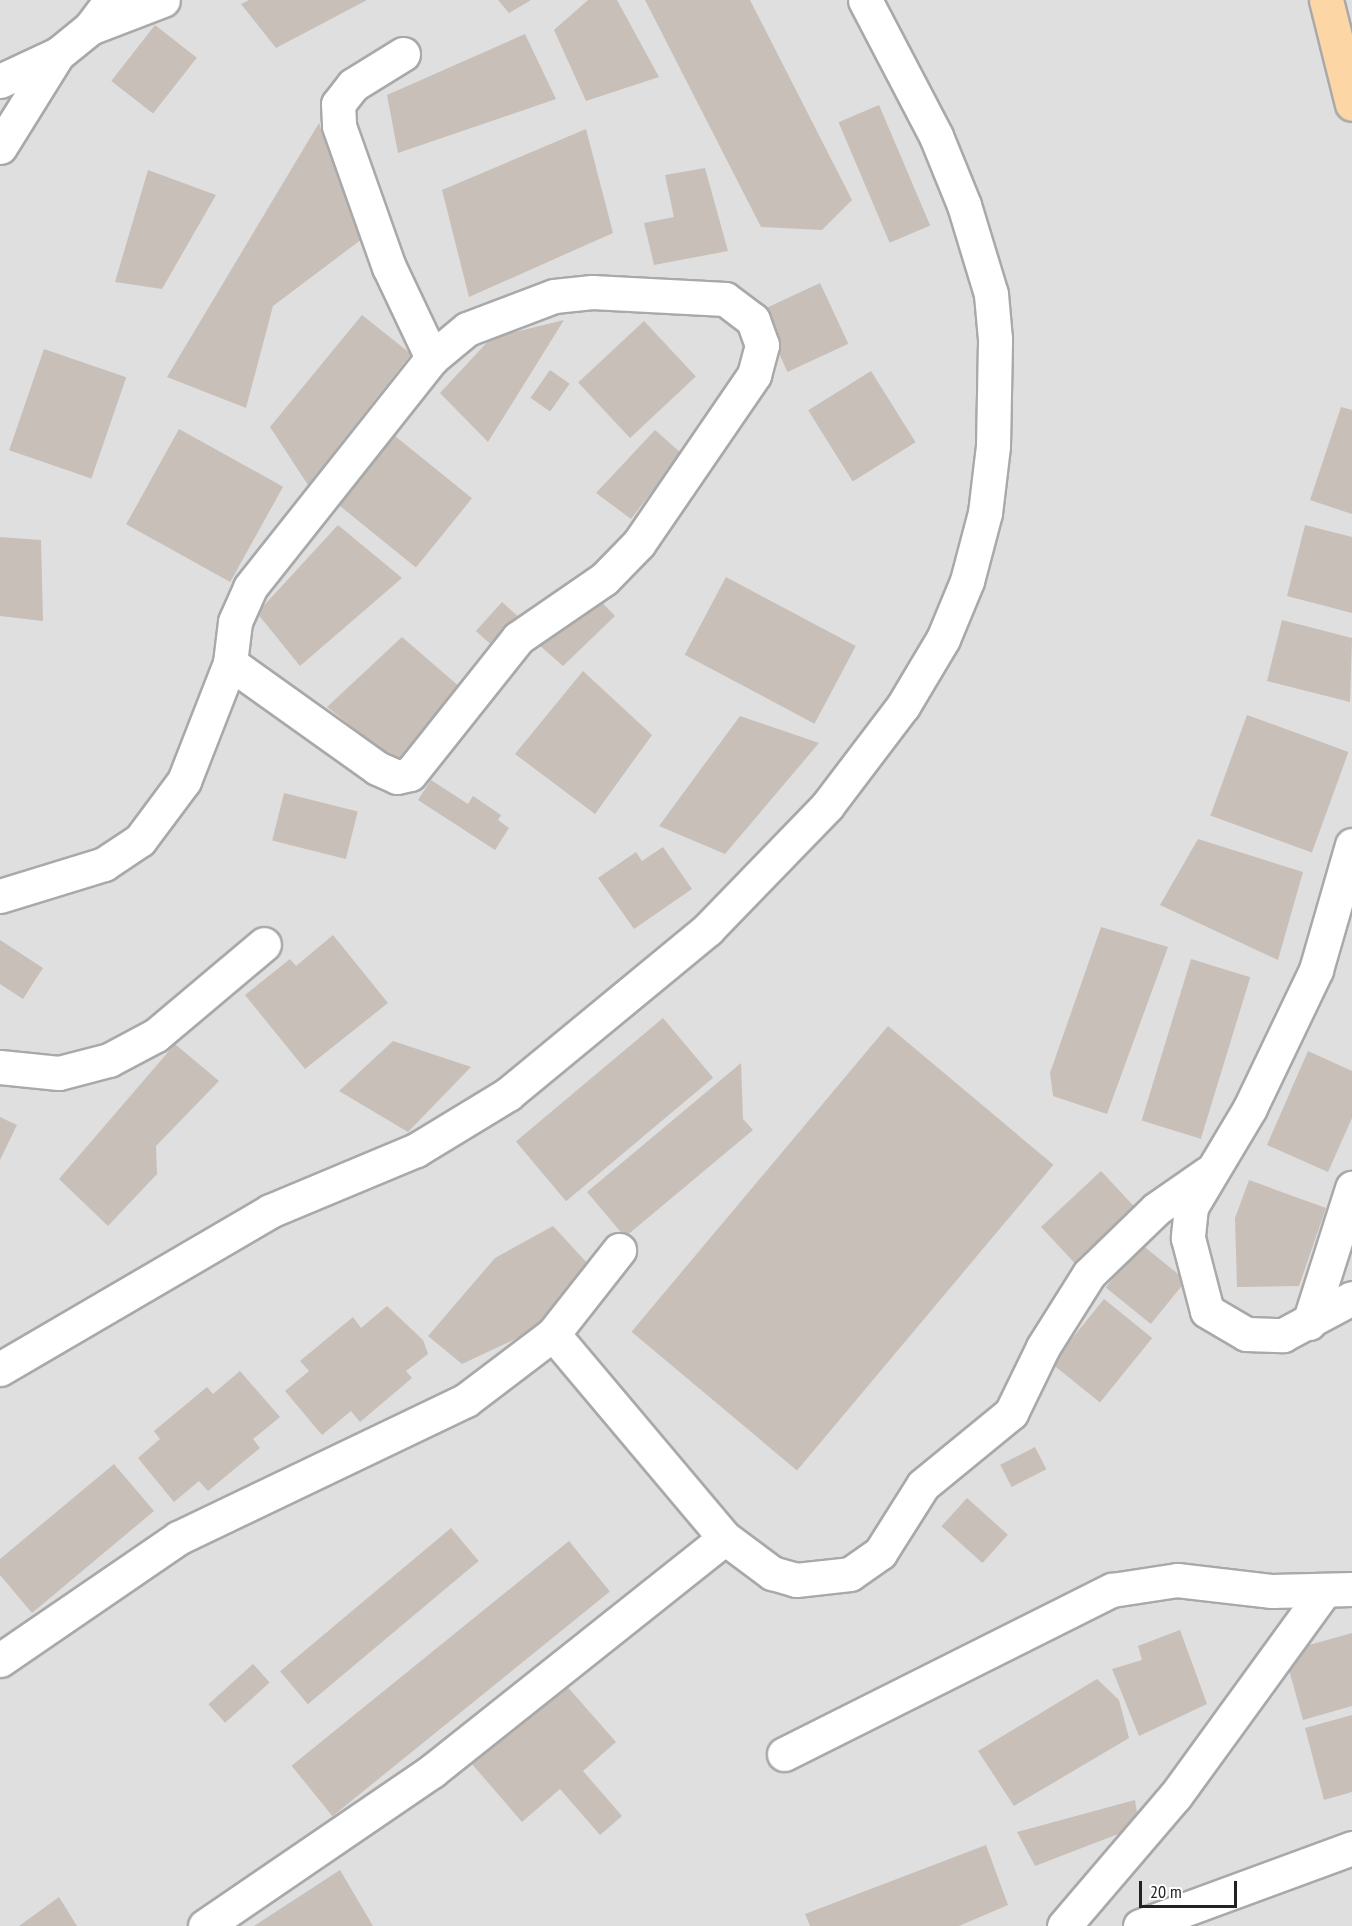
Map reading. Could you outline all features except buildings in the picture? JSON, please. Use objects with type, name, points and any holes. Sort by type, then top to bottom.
[{"type":"main road","points":[[1326,0],[1352,104]]},
{"type":"street","points":[[0,81],[58,54],[90,28],[111,0]]},
{"type":"street","points":[[90,28],[163,0]]},
{"type":"street","points":[[0,1369],[270,1211],[416,1150],[508,1094],[708,929],[827,806],[903,706],[963,591],[985,513],[993,446],[995,339],[991,294],[964,205],[936,136],[865,0]]},
{"type":"street","points":[[0,147],[58,54]]},
{"type":"street","points":[[403,54],[353,85],[338,104],[339,126],[389,267],[432,358]]},
{"type":"street","points":[[6,897],[104,864],[160,819],[184,781],[230,663],[235,622],[250,588],[432,358],[467,329],[496,316],[554,296],[592,292],[725,299],[753,320],[762,345],[748,385],[639,543],[604,579],[518,638],[410,774],[397,777],[377,768],[230,663]]},
{"type":"street","points":[[1352,845],[1317,970],[1250,1108],[1208,1173],[1191,1207],[1188,1238],[1207,1311],[1224,1326],[1263,1336],[1309,1323],[1352,1298]]},
{"type":"street","points":[[0,1067],[59,1073],[109,1060],[156,1035],[264,944]]},
{"type":"street","points":[[553,1334],[725,1538],[772,1573],[796,1580],[850,1574],[880,1553],[913,1495],[1011,1413],[1043,1347],[1089,1274],[1156,1209],[1208,1173]]},
{"type":"street","points":[[1309,1323],[1352,1188]]},
{"type":"street","points":[[0,1660],[178,1538],[466,1400],[553,1334],[619,1250]]},
{"type":"street","points":[[205,1926],[432,1771],[725,1538]]},
{"type":"street","points":[[784,1754],[1112,1590],[1177,1580],[1337,1591]]},
{"type":"street","points":[[1064,1926],[1176,1795],[1337,1591]]},
{"type":"street","points":[[1140,1926],[1352,1848]]},
{"type":"shaded area","points":[[0,0],[1352,0],[1352,1926],[0,1926]]}]
